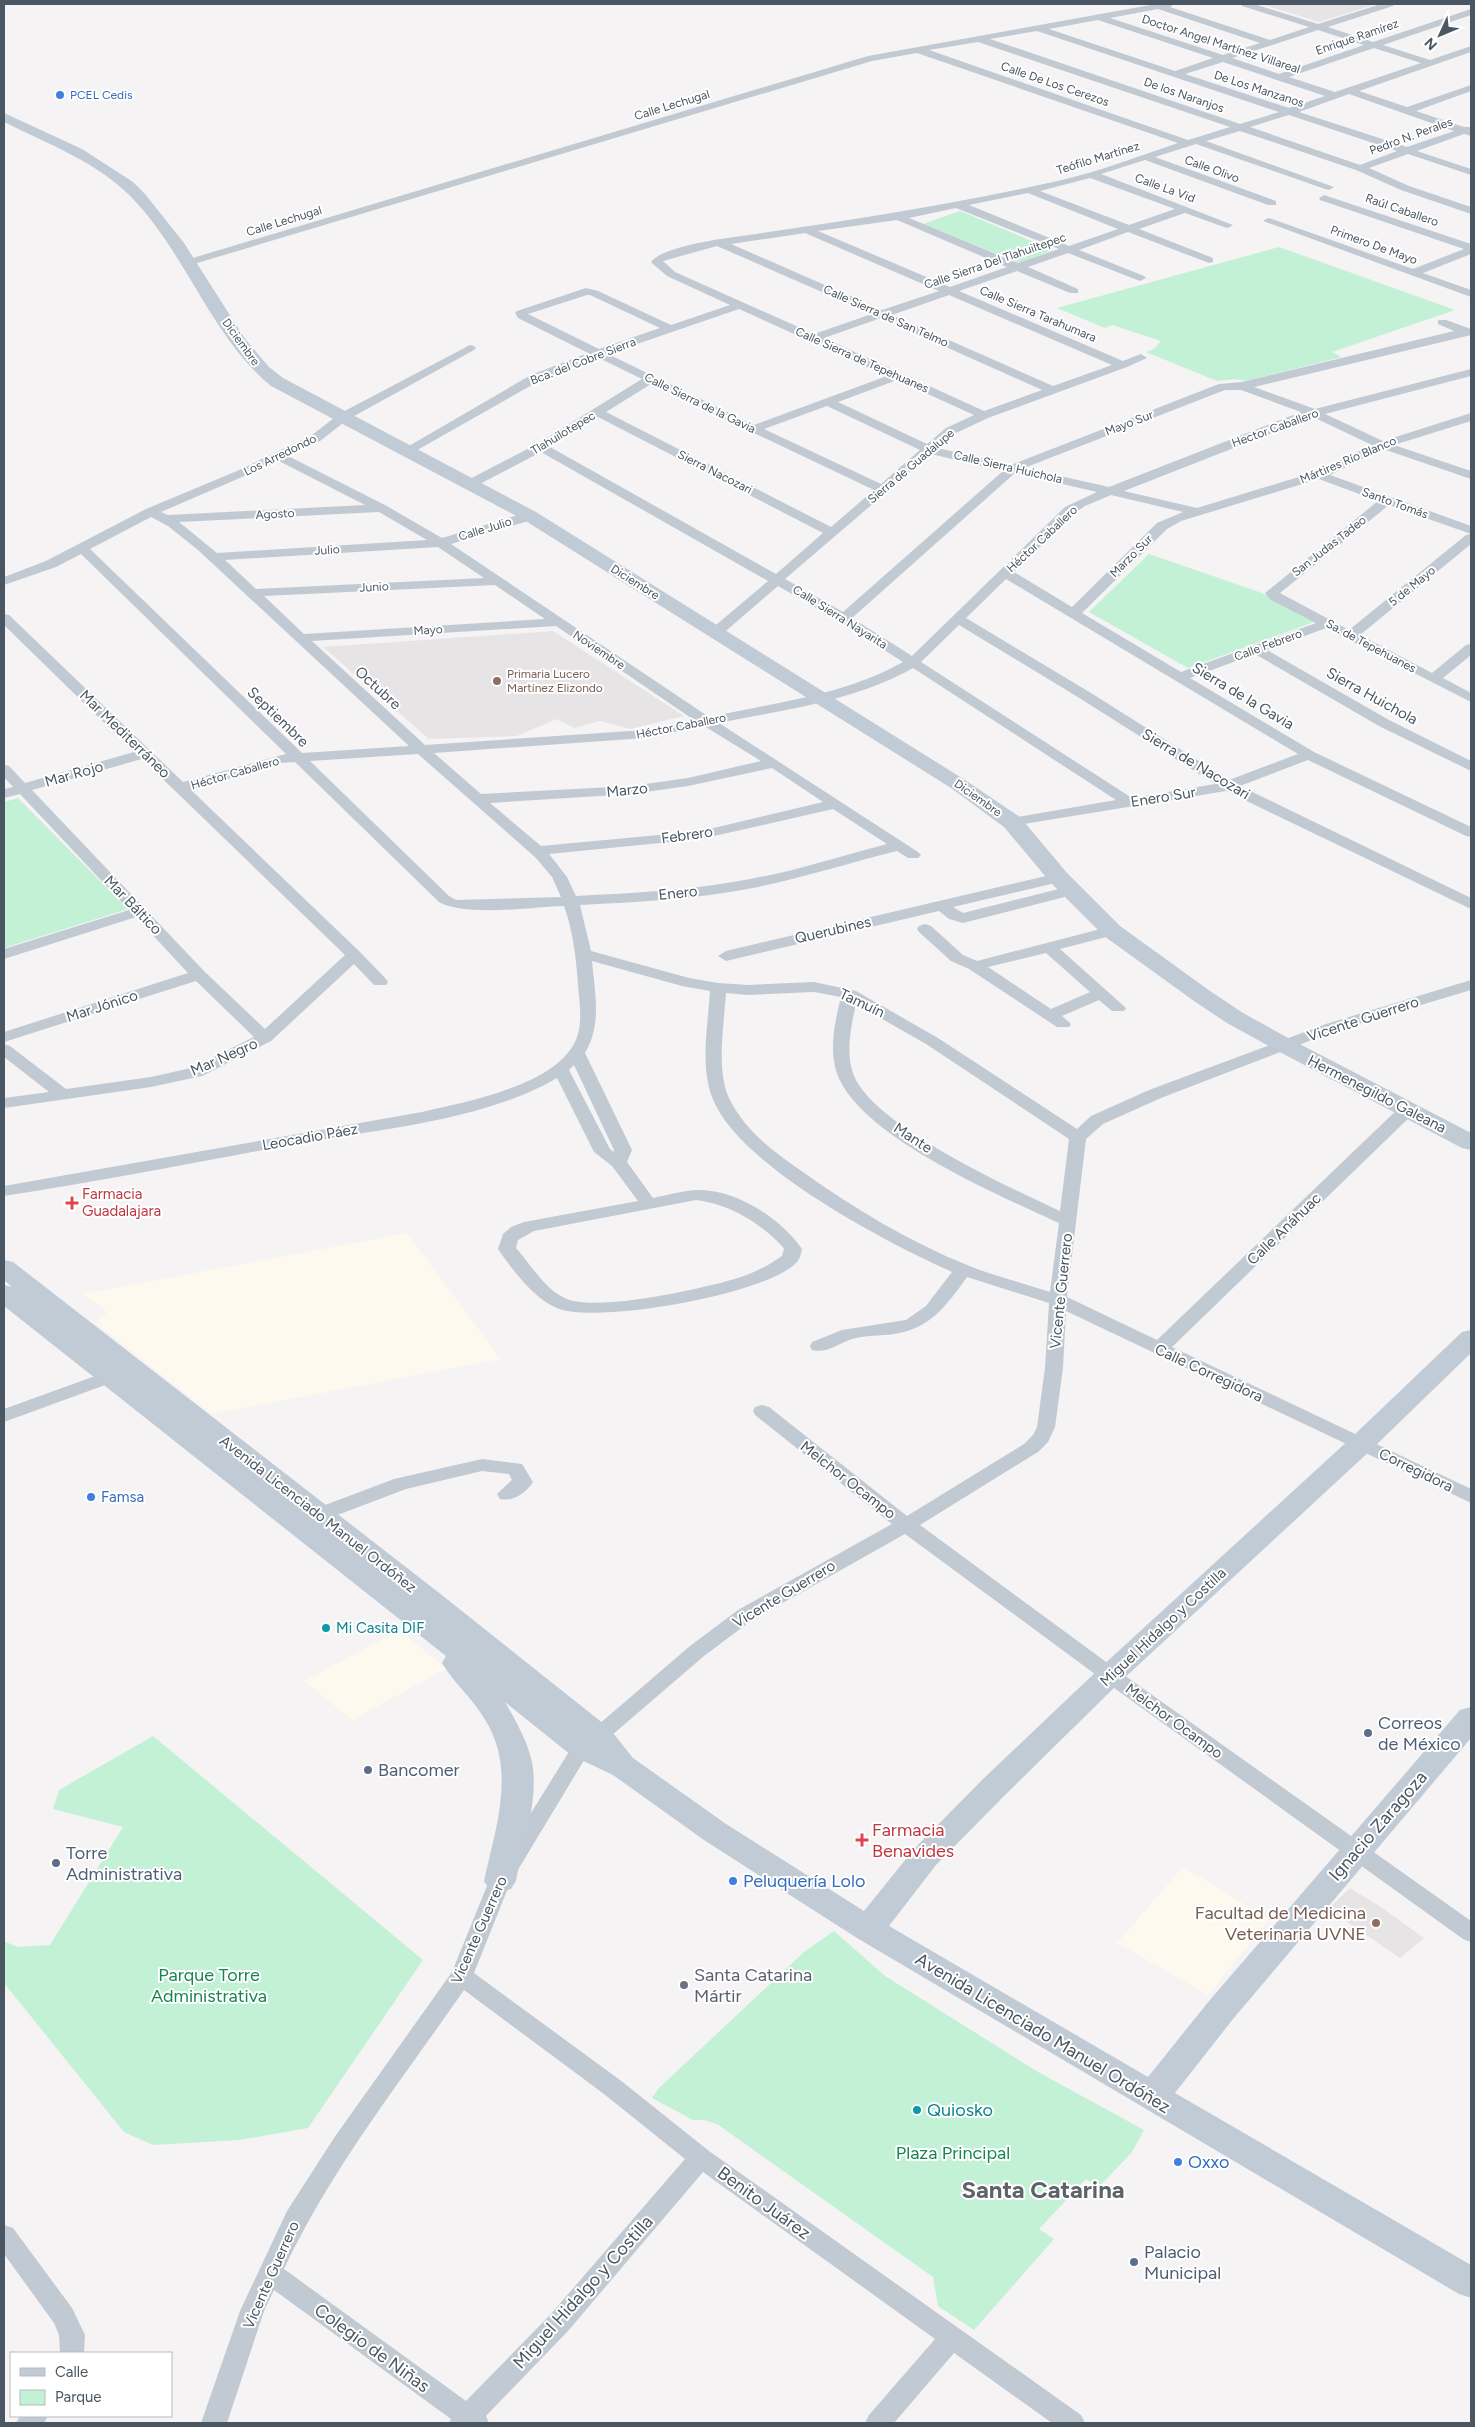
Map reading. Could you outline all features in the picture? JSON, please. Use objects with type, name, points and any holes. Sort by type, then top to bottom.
[{"type":"main road","name":"Diciembre","points":[[4,117],[119,177],[140,197],[190,262],[232,333],[263,372],[293,392],[472,483],[530,516],[958,784],[1012,822],[1065,885],[1112,931],[1235,1018],[1284,1045]]},
{"type":"main road","name":"Hermenegildo Galeana","points":[[1284,1045],[1471,1142]]},
{"type":"main road","name":"Avenida Licenciado Manuel Ordóñez","points":[[4,1268],[121,1373]]},
{"type":"main road","name":"Avenida Licenciado Manuel Ordóñez","points":[[4,1293],[121,1373],[590,1741],[715,1832],[868,1929],[1152,2098],[1471,2283]]},
{"type":"main road","name":"Miguel Hidalgo y Costilla","points":[[868,1929],[925,1857],[992,1788],[1110,1675],[1362,1443],[1471,1338]]},
{"type":"main road","name":"Avenida Licenciado Manuel Ordóñez","points":[[309,1520],[410,1611],[590,1741]]},
{"type":"main road","points":[[410,1611],[473,1681],[497,1713],[510,1741],[517,1765],[517,1789],[500,1881]]},
{"type":"main road","name":"Ignacio Zaragoza","points":[[1152,2098],[1221,2010],[1471,1718]]},
{"type":"street","name":"Calle Lechugal","points":[[190,262],[854,63],[916,49],[1170,4]]},
{"type":"street","points":[[1244,4],[1430,63]]},
{"type":"street","points":[[1175,74],[1390,4]]},
{"type":"street","points":[[1158,6],[1269,43]]},
{"type":"street","name":"Enrique Ramírez","points":[[1279,77],[1371,44],[1471,12]]},
{"type":"street","name":"Doctor Angel Martínez Villareal","points":[[1098,17],[1336,96]]},
{"type":"street","name":"De Los Manzanos","points":[[1038,28],[1471,172]]},
{"type":"street","name":"De los Naranjos","points":[[977,38],[1287,145],[1360,168],[1471,211]]},
{"type":"street","name":"Calle De Los Cerezos","points":[[916,49],[1329,187]]},
{"type":"street","name":"Teófilo Martínez","points":[[719,242],[898,217],[1093,175],[1336,96],[1471,49]]},
{"type":"street","points":[[1406,111],[1471,88]]},
{"type":"street","points":[[1350,91],[1469,131]]},
{"type":"street","name":"Pedro N. Perales","points":[[1360,168],[1469,131]]},
{"type":"street","points":[[1248,159],[1287,145]]},
{"type":"street","name":"Calle Olivo","points":[[1144,157],[1272,204]]},
{"type":"street","points":[[1303,178],[1344,163]]},
{"type":"street","name":"Calle La Vid","points":[[1093,175],[1228,225]]},
{"type":"street","points":[[1030,190],[1208,260]]},
{"type":"street","name":"Raúl Caballero","points":[[1324,198],[1471,249]]},
{"type":"street","points":[[958,205],[1140,278]]},
{"type":"street","name":"Calle Sierra Del Tlahuiltepec","points":[[814,338],[1186,209]]},
{"type":"street","points":[[898,217],[1074,291]]},
{"type":"street","name":"Primero De Mayo","points":[[1268,221],[1471,294]]},
{"type":"street","name":"Calle Sierra Tarahumara","points":[[804,229],[1123,365]]},
{"type":"street","name":"Calle Sierra de Tepehuanes","points":[[719,242],[672,254],[660,258],[657,262],[671,274],[984,415]]},
{"type":"street","name":"Calle Sierra de San Telmo","points":[[719,242],[1053,390]]},
{"type":"street","points":[[1414,273],[1471,249]]},
{"type":"street","name":"Calle Sierra de la Gavia","points":[[669,328],[594,292],[586,291],[520,313],[522,316],[754,429],[882,488]]},
{"type":"street","name":"Bca. del Cobre Sierra","points":[[408,450],[536,378],[598,353],[740,305]]},
{"type":"street","name":"Mayo Sur","points":[[1442,322],[1469,332]]},
{"type":"street","name":"Mayo Sur","points":[[844,618],[1012,469],[1223,387],[1242,386],[1469,332]]},
{"type":"street","name":"Los Arredondo","points":[[4,581],[51,564],[151,512],[316,438],[343,417],[470,348]]},
{"type":"street","name":"Sierra de Guadalupe","points":[[715,633],[950,431],[984,415],[1141,358]]},
{"type":"street","name":"Hector Caballero","points":[[1113,490],[1302,416],[1471,372]]},
{"type":"street","points":[[754,429],[897,376]]},
{"type":"street","name":"Tlahuilotepec","points":[[472,483],[541,447],[651,379]]},
{"type":"street","points":[[1242,386],[1314,413],[1382,445],[1471,475]]},
{"type":"street","name":"Calle Sierra Huichola","points":[[829,402],[929,450],[1113,490],[1196,511]]},
{"type":"street","name":"Sierra Nacozari","points":[[597,412],[832,532]]},
{"type":"street","name":"Mártires Río Blanco","points":[[1196,511],[1319,475],[1382,445],[1471,417]]},
{"type":"street","name":"Calle Sierra Nayarita","points":[[541,447],[844,618],[1129,802]]},
{"type":"street","name":"Noviembre","points":[[279,456],[381,508],[441,543],[706,721],[774,763],[913,855]]},
{"type":"street","name":"Santo Tomás","points":[[1319,475],[1471,530]]},
{"type":"street","name":"Héctor Caballero","points":[[180,788],[263,762],[296,758],[421,748],[611,738],[645,734],[819,698],[889,676],[912,663],[1070,510],[1093,497],[1113,490]]},
{"type":"street","name":"San Judas Tadeo","points":[[1272,592],[1387,500]]},
{"type":"street","name":"Agosto","points":[[168,519],[381,508]]},
{"type":"street","name":"Marzo Sur","points":[[1074,613],[1162,526],[1196,511]]},
{"type":"street","name":"Octubre","points":[[151,512],[168,519],[213,557],[299,638],[537,851],[558,875],[571,901],[584,954],[588,1029]]},
{"type":"street","name":"Calle Julio","points":[[441,543],[530,516]]},
{"type":"street","name":"5 de Mayo","points":[[1351,635],[1471,538]]},
{"type":"street","name":"Julio","points":[[213,557],[441,543]]},
{"type":"street","name":"Septiembre","points":[[83,549],[296,758],[444,899],[453,904]]},
{"type":"street","name":"Sierra de la Gavia","points":[[1006,573],[1309,755],[1471,832]]},
{"type":"street","name":"Junio","points":[[252,593],[496,581]]},
{"type":"street","name":"Sa. de Tepehuanes","points":[[1272,592],[1276,597],[1328,622],[1471,698]]},
{"type":"street","name":"Sierra de Nacozari","points":[[958,619],[1086,696],[1228,786],[1471,904]]},
{"type":"street","name":"Mayo","points":[[299,638],[558,622]]},
{"type":"street","name":"Calle Febrero","points":[[1180,677],[1258,650],[1328,622]]},
{"type":"street","name":"Mar Mediterráneo","points":[[7,625],[145,753],[380,982]]},
{"type":"street","points":[[1433,678],[1471,648]]},
{"type":"street","name":"Sierra Huichola","points":[[1258,650],[1384,723],[1471,767]]},
{"type":"street","name":"Mar Rojo","points":[[4,794],[145,753]]},
{"type":"street","name":"Enero Sur","points":[[1012,822],[1228,786],[1309,755]]},
{"type":"street","name":"Marzo","points":[[477,799],[631,790],[688,782],[774,763]]},
{"type":"street","name":"Mar Báltico","points":[[4,769],[199,974],[265,1038]]},
{"type":"street","name":"Febrero","points":[[537,851],[701,835],[834,804]]},
{"type":"street","name":"Enero","points":[[453,904],[571,901],[650,896],[734,887],[898,846]]},
{"type":"street","name":"Querubines","points":[[726,956],[940,905],[954,916],[963,918],[1065,885]]},
{"type":"street","points":[[4,954],[140,911]]},
{"type":"street","points":[[926,929],[957,958],[976,966],[1056,1020],[1101,993]]},
{"type":"street","points":[[976,966],[1112,931]]},
{"type":"street","points":[[1049,947],[1118,1008]]},
{"type":"street","name":"Tamuín","points":[[584,954],[688,983],[718,988],[748,990],[814,987],[850,994],[932,1041],[1078,1137]]},
{"type":"street","name":"Mar Negro","points":[[4,1103],[61,1093],[150,1082],[196,1072],[265,1038],[354,955]]},
{"type":"street","name":"Mar Jónico","points":[[4,1037],[199,974]]},
{"type":"street","name":"Vicente Guerrero","points":[[214,2423],[252,2311],[296,2218],[342,2145],[462,1976],[500,1881],[590,1741],[677,1666],[745,1615],[813,1575],[906,1525],[1031,1448],[1041,1438],[1046,1426],[1054,1368],[1058,1300],[1078,1137],[1097,1120],[1125,1107],[1284,1045],[1332,1027],[1471,984]]},
{"type":"street","name":"Calle Corregidora","points":[[718,988],[714,1068],[720,1097],[737,1126],[764,1153],[864,1221],[915,1249],[963,1270],[1058,1300],[1362,1443]]},
{"type":"street","name":"Mante","points":[[850,994],[842,1036],[842,1060],[847,1078],[859,1098],[882,1118],[945,1159],[988,1184],[1068,1221]]},
{"type":"street","name":"Leocadio Páez","points":[[4,1191],[422,1117],[485,1102],[527,1088],[560,1069],[577,1054],[584,1042],[588,1029]]},
{"type":"street","points":[[4,1049],[61,1093]]},
{"type":"street","points":[[577,1054],[623,1150],[618,1162]]},
{"type":"street","points":[[560,1069],[603,1152],[618,1162],[649,1204]]},
{"type":"street","name":"Calle Anáhuac","points":[[1160,1349],[1408,1110]]},
{"type":"street","points":[[696,1196],[711,1196],[727,1201],[759,1220],[788,1241],[793,1249],[791,1258],[783,1265],[712,1292],[595,1309],[565,1305],[552,1298],[507,1248],[508,1238],[517,1231],[530,1226],[649,1204],[696,1196]]},
{"type":"street","points":[[819,1346],[847,1334],[876,1329],[899,1328],[919,1321],[934,1307],[963,1270]]},
{"type":"street","points":[[4,1416],[121,1373]]},
{"type":"street","name":"Melchor Ocampo","points":[[762,1411],[906,1525],[1110,1675],[1471,1933]]},
{"type":"street","name":"Corregidora","points":[[1362,1443],[1471,1497]]},
{"type":"street","points":[[309,1520],[401,1484],[482,1464],[515,1468],[523,1482],[507,1494]]},
{"type":"street","name":"Benito Juárez","points":[[462,1976],[612,2087],[701,2158],[1072,2423]]},
{"type":"street","name":"Miguel Hidalgo y Costilla","points":[[468,2421],[559,2323],[701,2158]]},
{"type":"street","points":[[4,2235],[63,2316],[72,2335],[72,2352]]},
{"type":"street","name":"Colegio de Niñas","points":[[269,2272],[468,2421]]},
{"type":"street","points":[[878,2423],[951,2338]]},
{"type":"shaded area","points":[[1261,4],[1377,4],[1319,22]]},
{"type":"shaded area","name":"Primaria Lucero Martínez Elizondo","points":[[553,631],[684,716],[630,729],[600,721],[574,728],[557,719],[517,736],[429,739],[323,647]]},
{"type":"shaded area","points":[[407,1233],[501,1359],[212,1414],[96,1323],[107,1312],[83,1294]]},
{"type":"shaded area","points":[[400,1630],[446,1669],[352,1720],[304,1681]]},
{"type":"shaded area","points":[[1183,1867],[1269,1919],[1208,1995],[1117,1943]]},
{"type":"shaded area","name":"Facultad de Medicina Veterinaria UVNE","points":[[1350,1888],[1381,1907],[1424,1938],[1400,1958],[1328,1909]]},
{"type":"green space","points":[[960,211],[1053,250],[1020,263],[923,224]]},
{"type":"green space","points":[[1279,247],[1455,310],[1332,352],[1342,357],[1246,381],[1236,379],[1217,381],[1146,352],[1154,349],[1161,341],[1112,325],[1105,328],[1057,308]]},
{"type":"green space","points":[[1149,554],[1262,593],[1317,621],[1188,668],[1089,612]]},
{"type":"green space","points":[[18,798],[128,909],[4,948],[4,802]]},
{"type":"green space","name":"Parque Torre Administrativa","points":[[153,1736],[423,1960],[308,2128],[239,2140],[153,2145],[124,2132],[4,1983],[4,1941],[17,1947],[50,1945],[123,1827],[53,1809],[59,1790]]},
{"type":"green space","name":"Plaza Principal","points":[[834,1931],[885,1976],[1038,2072],[1144,2130],[1132,2152],[1099,2187],[1086,2179],[1039,2229],[1054,2239],[974,2330],[938,2306],[933,2277],[717,2124],[704,2120],[693,2120],[652,2098],[659,2088],[804,1952]]},
{"type":"place","name":"PCEL Cedis","points":[[60,95]]},
{"type":"place","name":"Primaria Lucero Martínez Elizondo","points":[[497,681]]},
{"type":"place","name":"Farmacia Guadalajara","points":[[72,1203]]},
{"type":"place","name":"Famsa","points":[[91,1497]]},
{"type":"place","name":"Mi Casita DIF","points":[[326,1628]]},
{"type":"place","name":"Correos de México","points":[[1368,1733]]},
{"type":"place","name":"Bancomer","points":[[368,1770]]},
{"type":"place","name":"Farmacia Benavides","points":[[862,1840]]},
{"type":"place","name":"Torre Administrativa","points":[[56,1863]]},
{"type":"place","name":"Peluquería Lolo","points":[[733,1881]]},
{"type":"place","name":"Facultad de Medicina Veterinaria UVNE","points":[[1376,1923]]},
{"type":"place","name":"Santa Catarina Mártir","points":[[684,1985]]},
{"type":"place","name":"Quiosko","points":[[917,2110]]},
{"type":"place","name":"Oxxo","points":[[1178,2162]]},
{"type":"place","name":"Palacio Municipal","points":[[1134,2262]]},
{"type":"district","name":"Santa Catarina","points":[[1043,2190]]}]
